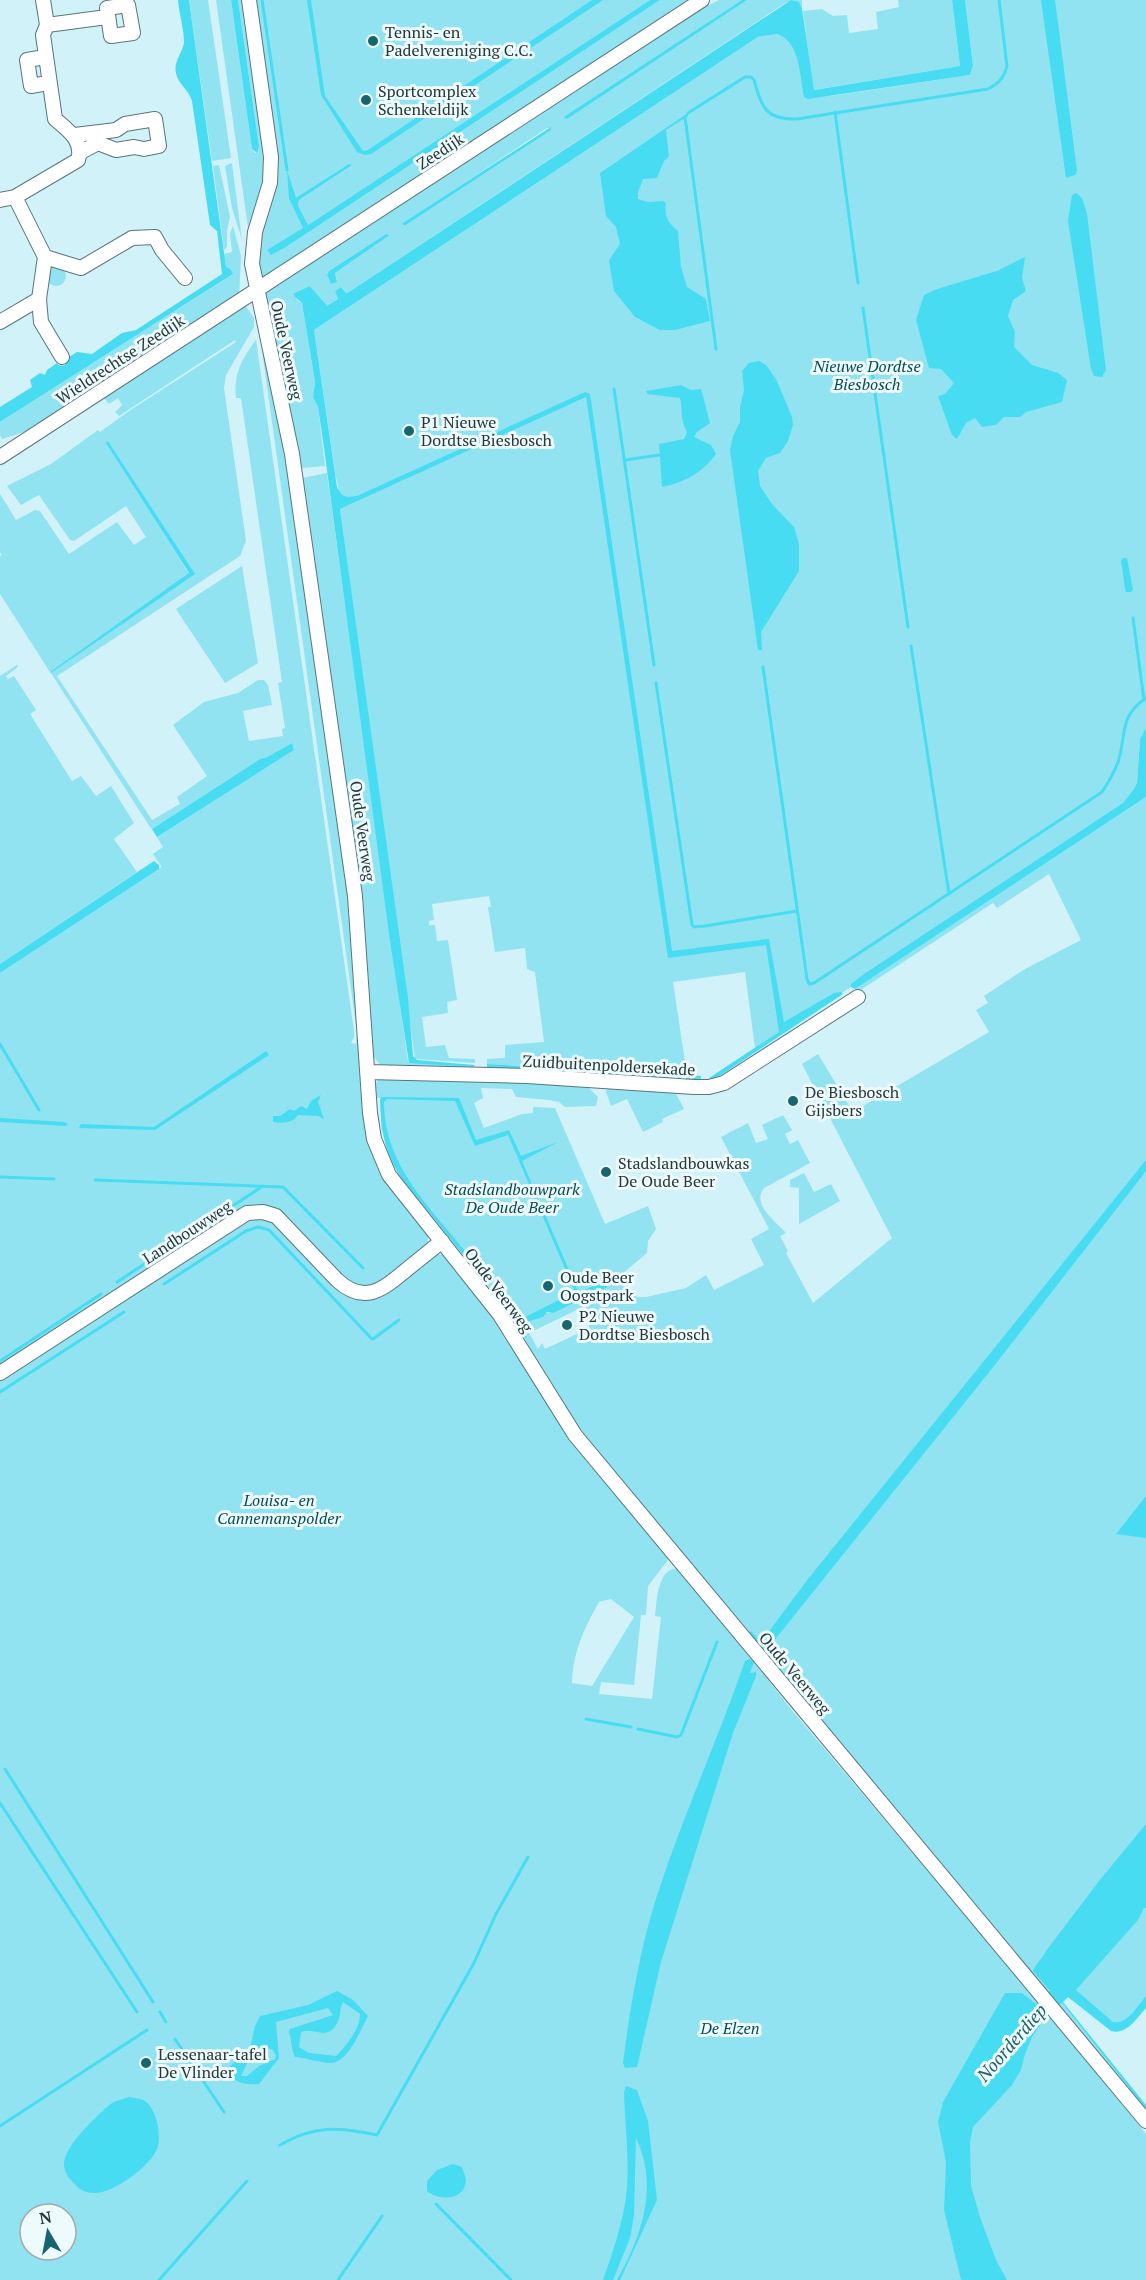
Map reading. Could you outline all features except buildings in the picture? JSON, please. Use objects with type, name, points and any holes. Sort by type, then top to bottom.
[{"type":"street","points":[[0,201],[15,197],[78,160],[81,152],[75,135],[55,119],[48,83],[31,86],[27,60],[45,57],[43,35],[47,26],[43,0]]},
{"type":"street","name":"Oude Veerweg","points":[[249,0],[271,157],[270,183],[252,246],[252,264],[291,445],[355,896],[372,1128],[383,1163],[399,1190],[500,1315],[575,1435],[1146,2121]]},
{"type":"street","name":"Zeedijk","points":[[257,290],[702,0]]},
{"type":"street","points":[[47,26],[107,17]]},
{"type":"street","points":[[75,135],[116,130],[125,124],[155,119],[159,146],[116,150],[98,143],[81,152]]},
{"type":"street","points":[[15,197],[45,257],[39,299],[41,322],[62,357]]},
{"type":"street","points":[[45,257],[81,268],[132,238],[155,237],[162,250],[185,279]]},
{"type":"street","name":"Wieldrechtse Zeedijk","points":[[0,457],[257,290]]},
{"type":"street","points":[[0,322],[39,299]]},
{"type":"street","name":"Zuidbuitenpoldersekade","points":[[368,1072],[526,1076],[709,1087],[724,1083],[858,997]]},
{"type":"street","name":"Landbouwweg","points":[[0,1373],[247,1213],[263,1212],[276,1216],[337,1280],[347,1289],[359,1293],[370,1293],[383,1288],[442,1241]]},
{"type":"green space","points":[[189,0],[208,0],[231,158],[212,161]]},
{"type":"green space","points":[[216,0],[231,0],[252,149],[257,153],[259,146],[238,0],[243,0],[265,149],[266,176],[249,235]]},
{"type":"green space","points":[[255,0],[650,0],[308,225],[298,205],[299,200],[351,166],[296,201],[289,199],[303,228],[268,253],[286,247],[660,0],[694,0],[266,279],[259,274],[257,269],[259,237],[268,208]]},
{"type":"green space","points":[[719,0],[742,0],[565,116],[566,119],[747,0],[802,0],[802,9],[799,2],[787,2],[349,292],[346,293],[341,287],[335,291],[338,299],[327,307],[310,286],[294,293],[298,301],[302,303],[315,382],[313,397],[318,407],[325,466],[302,468],[299,466],[265,297],[267,290],[666,27]],"holes":[[[547,128],[551,128],[404,225],[404,223]],[[386,234],[390,235],[335,273],[337,280],[330,282],[327,275],[329,271]]]},
{"type":"green space","points":[[898,0],[952,0],[960,66],[813,90],[803,11],[822,9],[833,16],[847,15],[849,33],[878,29],[876,12],[899,7]]},
{"type":"green space","name":"Nieuwe Dordtse Biesbosch","points":[[965,0],[1146,0],[1146,728],[1140,739],[1135,789],[1122,804],[851,987],[755,1048],[745,972],[673,982],[687,1075],[487,1064],[487,1059],[505,1058],[505,1045],[544,1042],[535,972],[527,969],[525,948],[495,952],[488,907],[491,907],[489,896],[432,904],[434,920],[429,921],[429,925],[435,925],[437,941],[448,940],[457,1000],[447,1002],[448,1013],[422,1017],[426,1047],[445,1045],[449,1058],[475,1059],[475,1063],[415,1059],[340,509],[586,396],[660,899],[589,396],[585,394],[342,505],[314,330],[758,37],[777,34],[791,45],[798,61],[804,97],[831,96],[970,75],[973,64]]},
{"type":"green space","points":[[231,163],[242,240],[232,208],[225,166]]},
{"type":"green space","points":[[219,165],[230,217],[227,247],[224,250],[213,166]]},
{"type":"green space","points":[[233,226],[241,256],[239,298],[33,429],[2,439],[0,422],[232,275],[226,267],[224,254],[232,252],[230,234]]},
{"type":"green space","points":[[56,266],[63,269],[66,276],[63,283],[56,286],[49,283],[46,276],[49,269]]},
{"type":"green space","points":[[245,305],[254,318],[254,327],[226,375],[224,388],[246,541],[240,556],[57,676],[152,820],[180,804],[177,797],[207,776],[173,725],[204,702],[238,693],[258,680],[264,680],[268,685],[272,705],[243,711],[249,741],[283,736],[282,729],[285,728],[278,683],[282,682],[241,398],[236,398],[235,390],[237,374],[256,340],[354,1031],[351,1043],[356,1044],[357,1032],[260,336],[284,436],[351,900],[367,1129],[428,1233],[428,1244],[436,1254],[445,1255],[495,1314],[669,1555],[668,1560],[648,1586],[646,1615],[641,1615],[634,1685],[601,1682],[599,1694],[652,1699],[661,1617],[655,1616],[660,1585],[667,1572],[681,1569],[790,1708],[1146,2134],[1146,2280],[0,2280],[0,973],[162,867],[153,854],[163,847],[157,837],[294,750],[292,743],[260,759],[152,829],[51,673],[194,573],[108,441],[107,443],[189,574],[50,672],[0,594],[0,556],[2,555],[0,552],[0,494],[16,520],[35,510],[40,511],[69,554],[117,522],[134,545],[146,537],[126,506],[74,541],[70,540],[39,495],[21,505],[7,486],[51,464],[98,430],[100,432],[236,342],[235,340],[119,416],[115,412],[122,405],[118,398],[109,404],[101,395]],"holes":[[[611,1599],[634,1617],[592,1686],[572,1683],[580,1641],[599,1602]]]},
{"type":"green space","points":[[327,473],[408,1062],[474,1067],[474,1069],[383,1068],[372,1055],[302,478]]},
{"type":"green space","points":[[242,566],[258,663],[225,683],[176,609]]},
{"type":"green space","points":[[17,665],[18,667],[6,676],[8,679],[14,676],[36,710],[30,714],[72,781],[81,776],[96,796],[111,786],[134,823],[114,839],[137,872],[0,964],[0,676]]},
{"type":"green space","name":"Stadslandbouwpark De Oude Beer","points":[[1146,797],[1146,1996],[1127,2018],[1117,2022],[1111,2022],[1076,1990],[1062,2003],[1146,2109],[1146,2114],[899,1812],[578,1429],[532,1354],[525,1339],[523,1326],[529,1320],[543,1317],[544,1313],[551,1313],[606,1288],[619,1273],[523,1319],[519,1318],[496,1289],[492,1291],[403,1180],[387,1151],[381,1126],[381,1098],[373,1098],[374,1089],[378,1081],[389,1076],[587,1086],[598,1097],[596,1106],[565,1107],[559,1102],[516,1097],[512,1089],[481,1088],[483,1098],[474,1103],[484,1128],[522,1114],[533,1113],[533,1107],[555,1108],[605,1224],[648,1206],[656,1229],[648,1241],[647,1253],[622,1274],[631,1292],[637,1297],[646,1297],[686,1288],[706,1275],[714,1290],[764,1265],[751,1239],[769,1229],[721,1137],[748,1123],[756,1143],[768,1139],[762,1125],[783,1115],[792,1130],[785,1134],[790,1144],[798,1140],[810,1163],[764,1188],[761,1200],[766,1212],[786,1233],[780,1236],[788,1251],[786,1253],[813,1303],[892,1238],[802,1064],[818,1054],[853,1112],[989,1032],[976,1010],[988,1003],[984,996],[1025,969],[1081,940],[1049,874],[997,908],[993,903],[856,993],[855,989]],"holes":[[[585,1306],[591,1319],[587,1322],[590,1328],[545,1349],[542,1343],[538,1349],[529,1333]]]},
{"type":"green space","points":[[608,1087],[674,1090],[684,1109],[662,1119],[663,1122],[643,1132],[627,1099],[611,1106],[606,1092]]},
{"type":"green space","points":[[804,1173],[814,1192],[831,1184],[840,1201],[799,1224],[799,1188],[790,1187],[790,1180]]},
{"type":"water","points":[[178,0],[189,0],[226,267],[233,274],[0,422],[0,407],[32,387],[30,380],[40,373],[45,375],[47,370],[57,363],[60,366],[65,365],[66,359],[77,352],[92,354],[122,333],[136,330],[222,274],[217,231],[210,225],[192,101],[175,69],[184,42]]},
{"type":"water","points":[[231,0],[238,0],[259,146],[257,153],[252,149]]},
{"type":"water","points":[[307,0],[311,0],[325,96],[363,151],[368,150],[592,0],[603,0],[371,154],[365,155],[357,152],[321,95]]},
{"type":"water","points":[[650,0],[660,0],[286,247],[271,255],[267,250],[303,228],[289,199],[287,170],[296,198],[349,164],[352,165],[299,200],[298,205],[308,225]]},
{"type":"water","points":[[742,0],[747,0],[567,119],[564,118],[565,116]]},
{"type":"water","points":[[791,0],[799,2],[802,9],[814,90],[960,66],[952,0],[965,0],[973,65],[970,75],[808,99],[804,97],[798,61],[791,45],[777,34],[758,37],[314,330],[337,487],[342,495],[348,497],[357,496],[585,392],[590,394],[672,951],[769,939],[784,1022],[834,993],[843,994],[721,1075],[714,1079],[709,1078],[779,1032],[766,945],[668,958],[586,397],[340,509],[408,998],[413,1056],[417,1060],[474,1065],[474,1067],[409,1063],[390,941],[324,448],[318,407],[313,397],[315,382],[302,303],[294,296],[294,293],[310,286],[327,306],[338,299],[335,291],[341,287],[346,293],[349,292]]},
{"type":"water","points":[[1041,0],[1055,0],[1077,171],[1075,175],[1066,178]]},
{"type":"water","points":[[688,113],[688,116],[666,130],[669,156],[664,161],[657,178],[643,179],[638,199],[666,203],[668,219],[678,231],[681,267],[687,287],[706,299],[710,321],[675,330],[660,330],[635,317],[614,291],[609,260],[620,244],[616,227],[606,216],[600,173]]},
{"type":"water","points":[[551,127],[551,130],[403,225],[403,223]]},
{"type":"water","points":[[1076,193],[1082,198],[1087,214],[1106,370],[1102,377],[1094,376],[1091,369],[1068,221],[1072,195]]},
{"type":"water","points":[[386,234],[390,235],[335,273],[337,282],[331,284],[327,275],[329,271]]},
{"type":"water","points":[[1025,257],[1022,278],[1026,291],[1013,300],[1008,316],[1015,332],[1014,347],[1032,365],[1058,373],[1067,380],[1062,402],[1026,412],[1020,417],[1004,417],[996,425],[982,427],[975,418],[966,423],[957,439],[952,435],[938,396],[945,394],[954,383],[941,369],[929,368],[916,320],[924,295],[997,271]]},
{"type":"water","points":[[759,361],[766,365],[776,379],[792,417],[793,425],[788,441],[780,453],[766,458],[758,471],[760,486],[772,504],[794,527],[799,544],[799,571],[761,632],[762,650],[758,650],[730,450],[733,436],[740,422],[740,407],[744,390],[742,371],[749,363]]},
{"type":"water","points":[[681,385],[691,390],[701,389],[710,423],[694,437],[711,445],[716,454],[692,476],[662,487],[659,444],[684,439],[687,432],[682,420],[680,398],[647,394],[646,391]]},
{"type":"water","points":[[108,441],[195,574],[51,673],[189,573],[106,443]]},
{"type":"water","points":[[1127,558],[1133,590],[1131,592],[1126,592],[1125,588],[1121,561]]},
{"type":"water","points":[[1146,728],[1146,797],[855,989],[851,987],[851,984],[864,974],[1123,803],[1137,783],[1140,739]]},
{"type":"water","points":[[292,743],[294,750],[157,837],[152,829],[260,759]]},
{"type":"water","points":[[154,861],[159,865],[159,869],[0,973],[0,964]]},
{"type":"water","points":[[266,1051],[269,1055],[155,1130],[79,1128],[81,1124],[154,1127]]},
{"type":"water","points":[[487,1064],[687,1075],[701,1076],[701,1078],[699,1080],[487,1067]]},
{"type":"water","points":[[321,1095],[318,1102],[324,1119],[318,1116],[298,1115],[284,1123],[273,1122],[273,1116],[280,1116],[290,1109],[294,1111],[301,1106],[307,1109],[311,1101]]},
{"type":"water","points":[[382,1097],[459,1098],[476,1140],[509,1130],[521,1156],[558,1142],[522,1161],[578,1291],[619,1273],[622,1275],[606,1288],[553,1313],[547,1312],[543,1317],[526,1322],[523,1326],[527,1337],[524,1338],[493,1293],[495,1289],[521,1319],[575,1292],[508,1135],[475,1146],[455,1101],[387,1099],[384,1102],[386,1125],[400,1165],[424,1201],[466,1252],[487,1281],[486,1283],[397,1170],[388,1151],[383,1132],[380,1099]]},
{"type":"water","points":[[0,1118],[68,1124],[66,1126],[0,1122]]},
{"type":"water","points":[[1146,1160],[1146,1171],[994,1366],[769,1647],[762,1650],[749,1633],[751,1631],[761,1642],[808,1579]]},
{"type":"water","points":[[1146,1496],[1146,1538],[1116,1534]]},
{"type":"water","points":[[750,1659],[754,1662],[750,1673],[756,1672],[756,1676],[733,1733],[661,1962],[637,2067],[625,2068],[623,2063],[636,1981],[655,1902],[745,1661]]},
{"type":"water","name":"Noorderdiep","points":[[1146,1824],[1146,1908],[1076,1990],[1113,2022],[1128,2017],[1146,1996],[1146,2008],[1131,2025],[1117,2032],[1111,2031],[1068,1997],[1063,2002],[1146,2105],[1146,2109],[1062,2003],[1048,2014],[1032,2037],[1021,2070],[1012,2085],[973,2127],[970,2142],[971,2186],[996,2260],[1007,2280],[961,2280],[944,2210],[946,2162],[938,2122],[943,2102],[1005,1993],[1022,1993],[1036,2004],[1050,1991],[1033,1971],[1035,1966],[1099,1881]]},
{"type":"water","points":[[337,1991],[353,2000],[368,2016],[354,2044],[344,2057],[328,2063],[295,2057],[294,2054],[290,2029],[333,2015],[328,2008],[276,2022],[279,2058],[259,2084],[244,2083],[232,2077],[228,2068],[250,2048],[260,2016],[308,2005]],"holes":[[[343,2002],[360,2014],[358,2025],[352,2036],[336,2056],[309,2053],[299,2047],[301,2032],[324,2033],[332,2030],[338,2022]],[[263,2047],[273,2050],[275,2059],[259,2066],[247,2076],[241,2076],[254,2049]]]},
{"type":"water","points":[[626,2086],[637,2090],[648,2121],[657,2200],[620,2280],[617,2280],[634,2246],[647,2192],[643,2156],[636,2138],[634,2215],[630,2238],[613,2280],[603,2280],[613,2252],[627,2190],[628,2162],[624,2092]]},
{"type":"water","points":[[129,2097],[148,2103],[154,2114],[159,2134],[155,2153],[132,2177],[111,2189],[94,2193],[84,2191],[67,2175],[64,2166],[65,2157],[75,2140],[99,2115],[112,2103]]},
{"type":"water","points":[[453,2164],[462,2167],[466,2178],[461,2192],[456,2196],[444,2198],[427,2191],[427,2181],[437,2170]]},
{"type":"waterway","points":[[262,0],[287,170]]},
{"type":"waterway","points":[[688,113],[745,77],[751,77],[754,80],[767,110],[778,117],[787,119],[988,89],[1000,80],[1007,66],[999,0]]},
{"type":"waterway","points":[[835,112],[858,283]]},
{"type":"waterway","points":[[685,117],[716,349]]},
{"type":"waterway","points":[[863,308],[908,627]]},
{"type":"waterway","points":[[614,389],[654,665]]},
{"type":"waterway","points":[[625,460],[659,455]]},
{"type":"waterway","points":[[1133,618],[1144,700]]},
{"type":"waterway","points":[[911,646],[949,894]]},
{"type":"waterway","points":[[763,667],[809,984],[814,983],[1102,792],[1118,762],[1127,719],[1137,705],[1146,698]]},
{"type":"waterway","points":[[656,683],[692,925],[694,927],[705,926],[797,911]]},
{"type":"waterway","points":[[0,1044],[39,1110]]},
{"type":"waterway","points":[[0,1177],[54,1179]]},
{"type":"waterway","points":[[95,1180],[283,1187],[363,1268]]},
{"type":"waterway","points":[[117,1282],[263,1186]]},
{"type":"waterway","points":[[164,1284],[246,1231],[258,1227],[269,1230],[371,1338],[373,1339],[399,1320]]},
{"type":"waterway","points":[[0,1361],[101,1294]]},
{"type":"waterway","points":[[0,1392],[124,1312]]},
{"type":"waterway","points":[[638,1729],[677,1737],[681,1735],[717,1642]]},
{"type":"waterway","points":[[586,1719],[631,1727]]},
{"type":"waterway","points":[[5,1769],[153,2002]]},
{"type":"waterway","points":[[0,1803],[137,2012]]},
{"type":"waterway","points":[[280,2145],[292,2138],[316,2131],[339,2129],[377,2135],[474,1963],[496,1914],[528,1857]]},
{"type":"waterway","points":[[160,2012],[166,2022]]},
{"type":"waterway","points":[[0,2126],[147,2030]]},
{"type":"waterway","points":[[175,2039],[224,2112]]},
{"type":"waterway","points":[[159,2280],[247,2181]]},
{"type":"waterway","points":[[436,2204],[511,2280]]},
{"type":"waterway","points":[[338,2280],[382,2216]]},
{"type":"place","name":"Tennis- en Padelvereniging C.C.","points":[[373,41]]},
{"type":"place","name":"Sportcomplex Schenkeldijk","points":[[366,100]]},
{"type":"place","name":"P1 Nieuwe Dordtse Biesbosch","points":[[409,431]]},
{"type":"place","name":"De Biesbosch Gijsbers","points":[[793,1101]]},
{"type":"place","name":"Stadslandbouwkas De Oude Beer","points":[[606,1172]]},
{"type":"place","name":"Oude Beer Oogstpark","points":[[548,1286]]},
{"type":"place","name":"P2 Nieuwe Dordtse Biesbosch","points":[[567,1325]]},
{"type":"place","name":"Lessenaar-tafel De Vlinder","points":[[146,2063]]},
{"type":"park label","name":"Louisa- en Cannemanspolder","points":[[279,1509]]},
{"type":"park label","name":"De Elzen","points":[[730,2028]]}]
